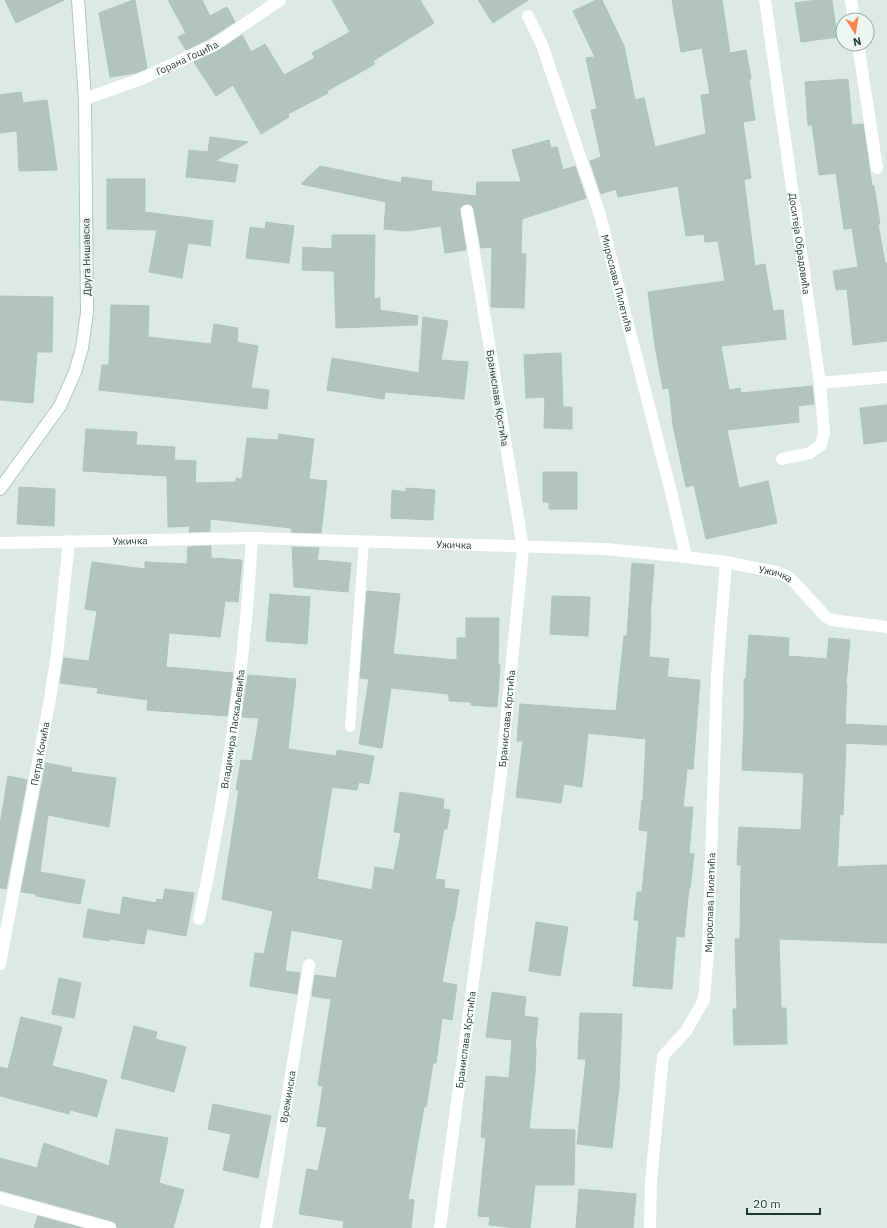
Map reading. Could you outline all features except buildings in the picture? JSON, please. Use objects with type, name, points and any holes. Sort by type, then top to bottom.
[{"type":"street","name":"Друга Нишавска","points":[[0,489],[60,406],[82,348],[87,312],[85,99],[78,0]]},
{"type":"street","name":"Горана Гоцића","points":[[85,99],[141,79],[214,45],[280,0]]},
{"type":"street","name":"Доситеја Обрадовића","points":[[765,0],[820,383],[824,432],[821,445],[810,453],[782,459]]},
{"type":"street","points":[[851,0],[853,12]]},
{"type":"street","name":"Мирослава Пилетића","points":[[528,16],[542,46],[600,215],[670,488],[686,557]]},
{"type":"street","points":[[859,52],[876,168]]},
{"type":"street","name":"Бранислава Крстића","points":[[440,1228],[501,775],[523,548],[467,211]]},
{"type":"street","points":[[820,383],[887,376]]},
{"type":"street","name":"Ужичка","points":[[0,543],[252,538],[523,548],[606,549],[726,562],[776,572],[787,576],[820,612],[832,620],[887,627]]},
{"type":"street","name":"Владимира Паскаљевића","points":[[199,919],[214,851],[231,745],[245,631],[252,538]]},
{"type":"street","name":"Петра Кочића","points":[[0,964],[50,699],[58,646],[70,541]]},
{"type":"street","name":"Мирослава Пилетића","points":[[650,1228],[651,1181],[663,1056],[686,1031],[704,1000],[708,951],[717,676],[726,562]]},
{"type":"street","name":"Врежинска","points":[[266,1228],[309,965]]},
{"type":"street","points":[[0,1198],[110,1228]]},
{"type":"lane","points":[[350,727],[364,542]]}]
